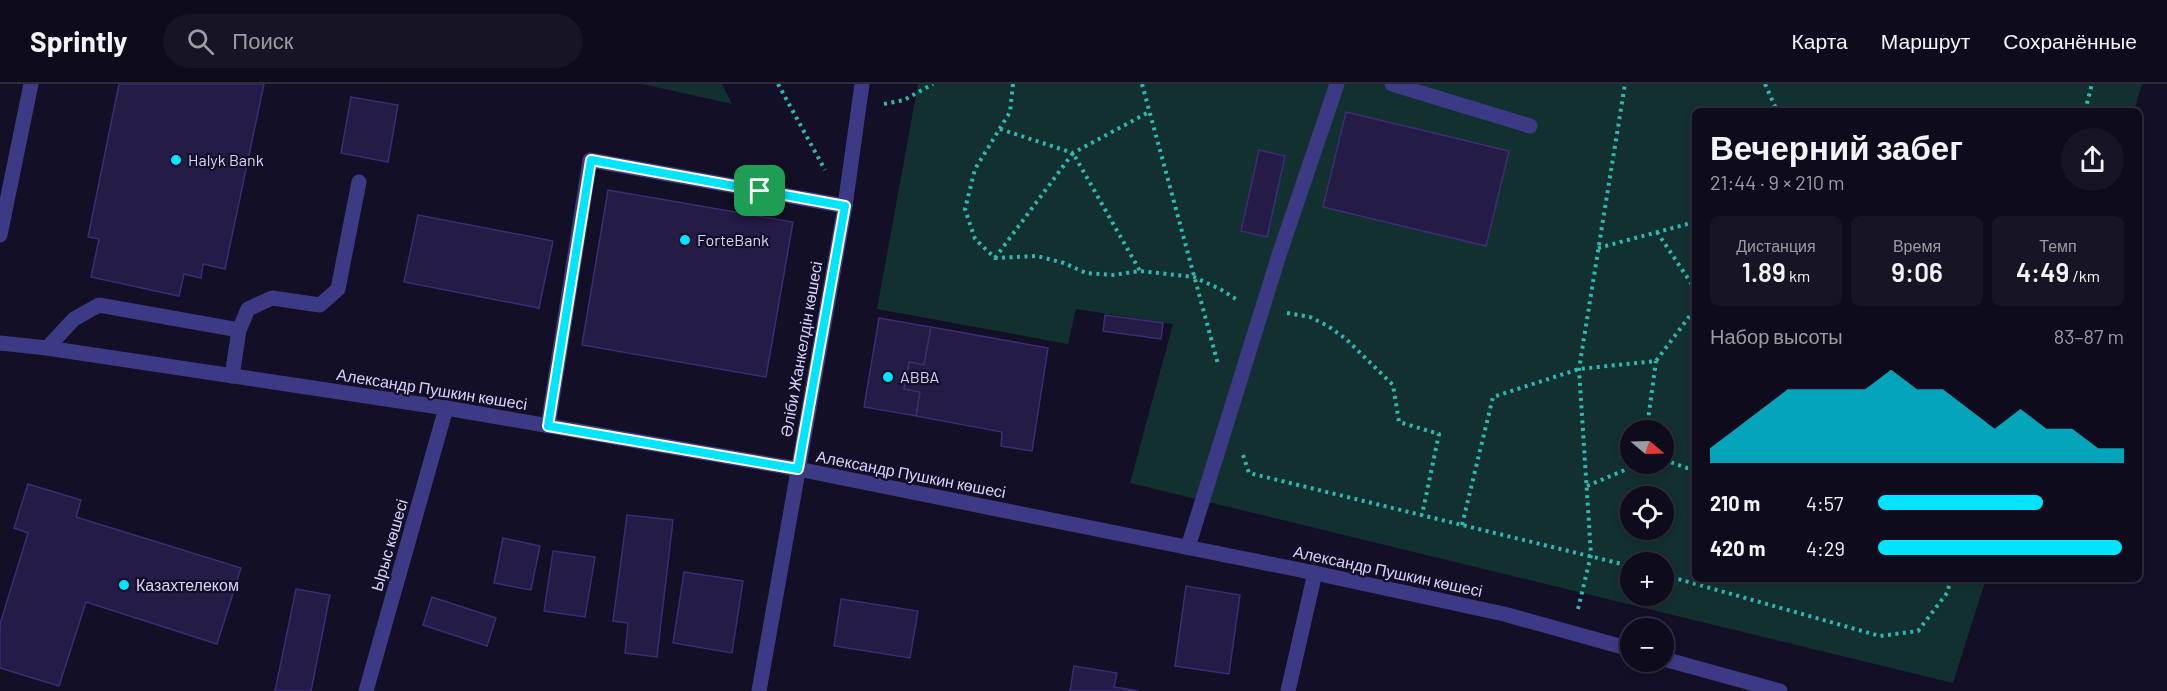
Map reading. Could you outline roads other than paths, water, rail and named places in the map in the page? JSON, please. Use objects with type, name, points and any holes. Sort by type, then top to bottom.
[{"type":"street","points":[[0,235],[31,84]]},
{"type":"street","name":"Әліби Жанкелдін көшесі","points":[[759,691],[845,206],[862,84]]},
{"type":"street","points":[[1188,547],[1263,308],[1337,84]]},
{"type":"street","points":[[1392,84],[1530,126]]},
{"type":"street","points":[[548,426],[591,160],[845,206]]},
{"type":"street","points":[[232,376],[239,330],[248,309],[272,298],[320,305],[338,289],[358,182]]},
{"type":"street","points":[[47,348],[74,319],[99,305],[239,330]]},
{"type":"street","name":"Александр Пушкин көшесі","points":[[0,343],[47,348],[446,408],[798,469],[1315,573],[1504,614],[1620,646]]},
{"type":"street","name":"Ырыс көшесі","points":[[366,691],[446,408]]},
{"type":"street","points":[[1288,691],[1315,573]]},
{"type":"street","points":[[1674,661],[1780,691]]},
{"type":"place","name":"Halyk Bank","points":[[176,160]]},
{"type":"place","name":"ForteBank","points":[[685,240]]},
{"type":"place","name":"ABBA","points":[[888,377]]},
{"type":"place","name":"Казахтелеком","points":[[124,585]]}]
